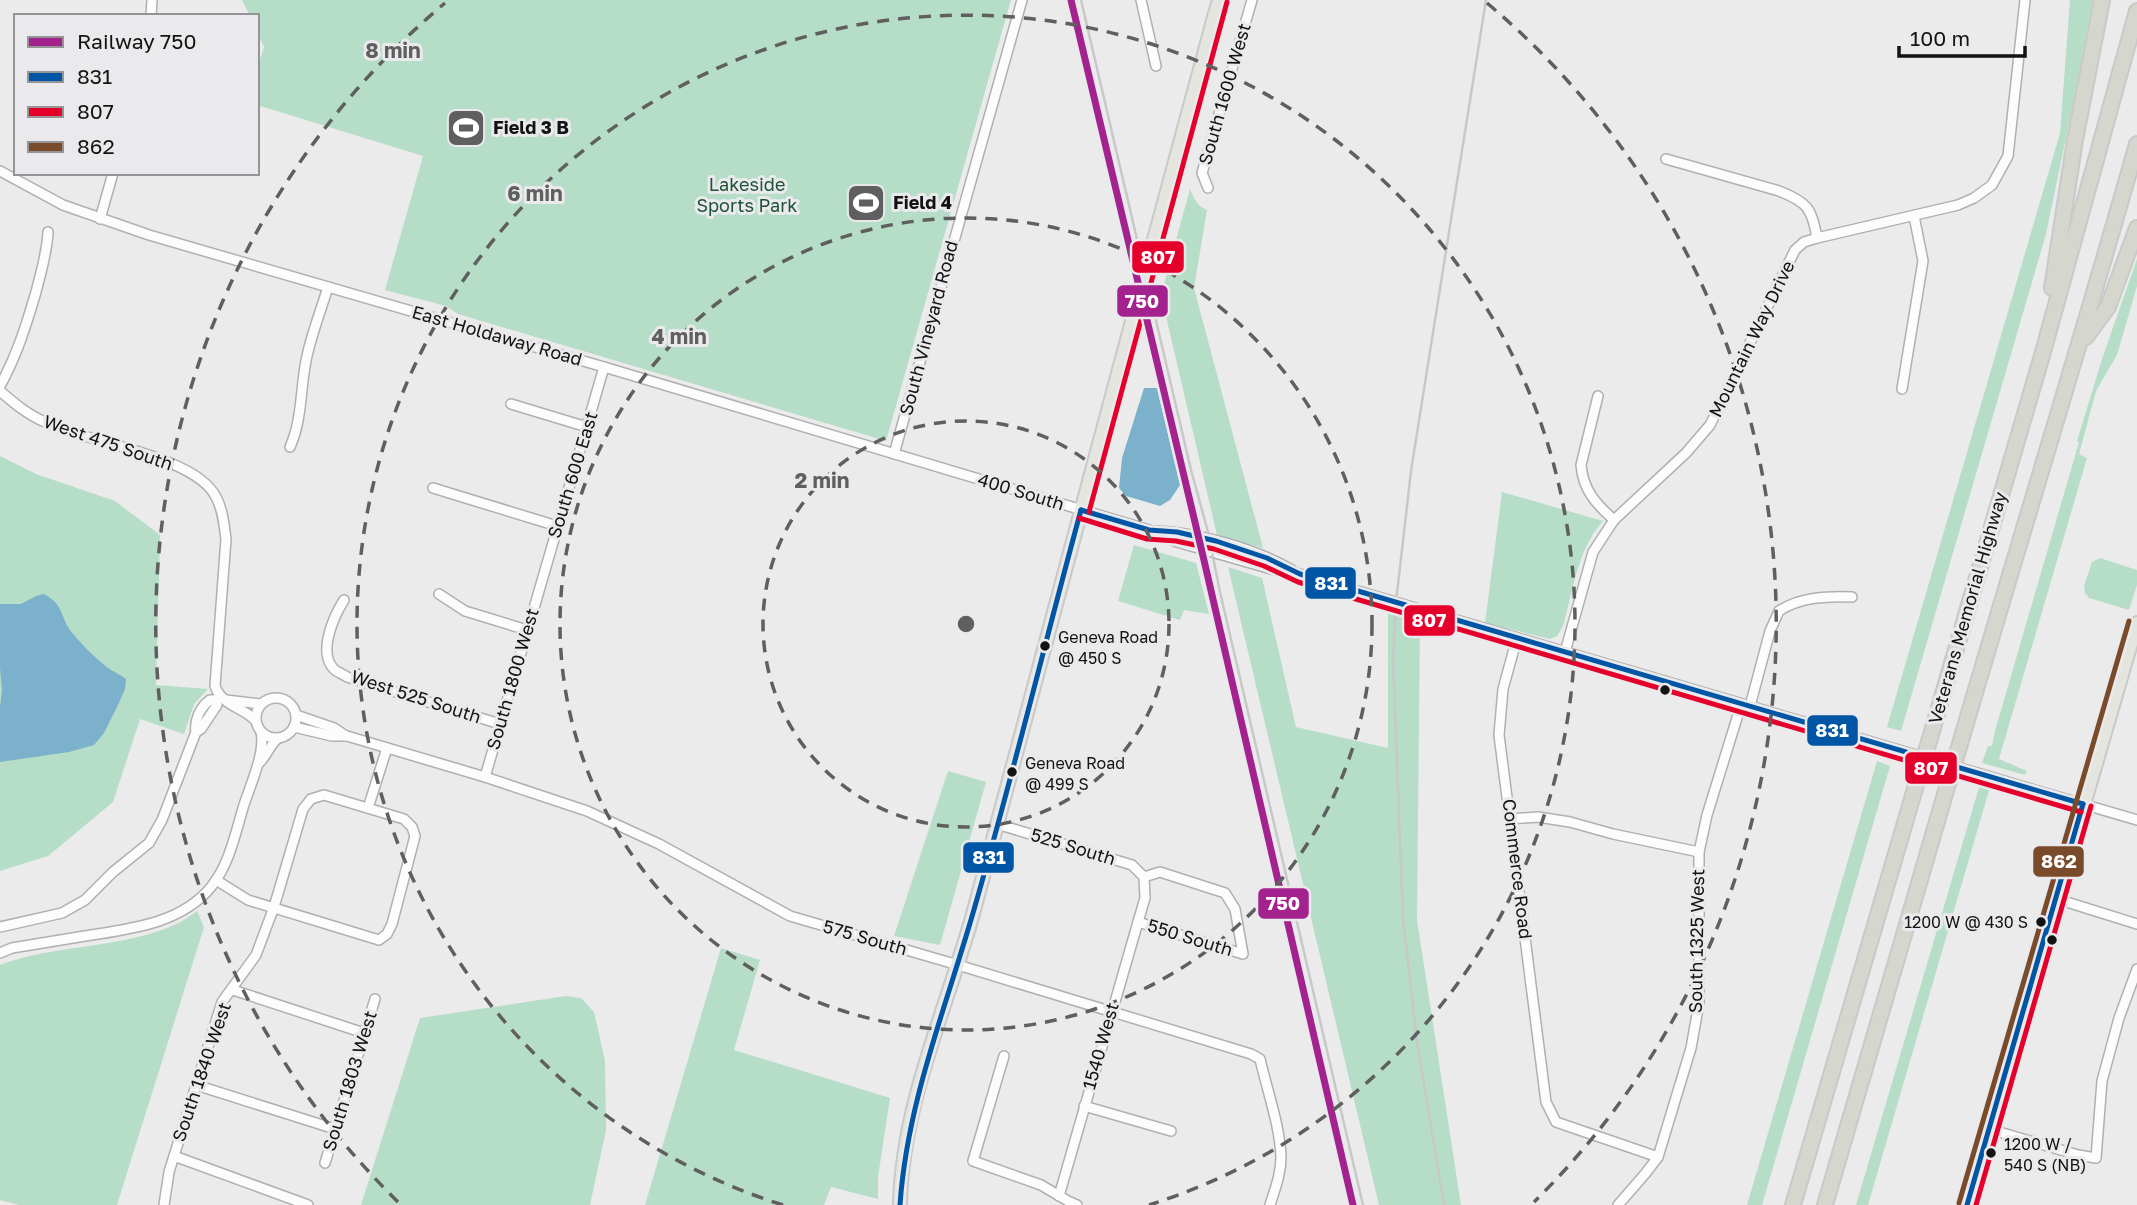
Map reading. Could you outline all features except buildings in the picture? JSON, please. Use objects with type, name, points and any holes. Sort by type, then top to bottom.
[{"type":"highway","points":[[2043,352],[2075,140],[2102,0]]},
{"type":"highway","name":"Veterans Memorial Highway","points":[[1793,1205],[2043,352],[2137,10]]},
{"type":"highway","name":"Veterans Memorial Highway","points":[[1825,1205],[2137,144]]},
{"type":"highway","points":[[2079,347],[2108,307],[2137,228]]},
{"type":"main road","points":[[900,1205],[902,1156],[916,1095],[958,965],[1219,0]]},
{"type":"main road","points":[[1967,1205],[2057,899],[2082,804],[2137,624]]},
{"type":"street","name":"South Vineyard Road","points":[[894,454],[1022,0]]},
{"type":"street","points":[[1141,0],[1156,66]]},
{"type":"street","name":"South 1600 West","points":[[1208,188],[1202,173],[1252,0]]},
{"type":"street","name":"Mountain Way Drive","points":[[1564,652],[1593,552],[1614,520],[1686,453],[1710,425],[1791,256],[1804,242],[1958,205],[1992,185],[2004,166],[2011,138],[2025,0]]},
{"type":"street","points":[[1666,159],[1795,197],[1809,209],[1817,238]]},
{"type":"street","points":[[0,171],[63,205],[100,219],[112,175]]},
{"type":"street","points":[[1902,389],[1923,261],[1914,216]]},
{"type":"street","name":"East Holdaway Road","points":[[100,219],[894,454]]},
{"type":"street","points":[[0,386],[17,355],[27,324],[47,251],[48,232]]},
{"type":"street","points":[[290,447],[298,429],[307,354],[328,287]]},
{"type":"street","name":"South 600 East","points":[[541,582],[604,367]]},
{"type":"street","name":"West 475 South","points":[[0,391],[21,409],[43,422],[166,460],[197,476],[216,495],[223,516],[226,539],[215,679],[216,691],[221,699]]},
{"type":"street","points":[[1598,396],[1581,465],[1582,477],[1593,498],[1614,520]]},
{"type":"street","points":[[511,404],[587,427]]},
{"type":"street","name":"400 South","points":[[894,454],[1149,530],[1177,542],[1275,570],[1300,574],[2137,820]]},
{"type":"street","points":[[433,488],[557,526]]},
{"type":"street","name":"South 1800 West","points":[[485,777],[541,582]]},
{"type":"street","points":[[439,594],[465,611],[527,630]]},
{"type":"street","name":"South 1325 West","points":[[1618,1205],[1658,1157],[1690,1048],[1699,1003],[1699,852],[1707,816],[1770,631],[1779,611],[1801,601],[1830,596],[1852,597]]},
{"type":"street","name":"West 525 South","points":[[344,600],[336,613],[329,637],[327,652],[333,668],[347,677],[500,724]]},
{"type":"street","name":"Commerce Road","points":[[1517,638],[1503,689],[1499,735],[1546,1102],[1556,1122],[1658,1157]]},
{"type":"street","points":[[0,953],[12,948],[141,927],[176,914],[200,898],[216,880],[227,860],[258,764],[263,740],[256,714],[261,704],[279,698],[291,704],[296,715],[294,727],[290,733],[271,744],[258,764]]},
{"type":"street","points":[[221,699],[256,721]]},
{"type":"street","points":[[0,927],[62,913],[85,900],[113,872],[149,843],[162,820],[196,732],[195,726],[202,707],[209,700],[261,704]]},
{"type":"street","points":[[296,715],[334,728],[347,736]]},
{"type":"street","points":[[294,727],[332,736],[347,736]]},
{"type":"street","points":[[261,732],[278,738]]},
{"type":"street","name":"575 South","points":[[347,736],[587,811],[659,844],[790,916],[1251,1054],[1260,1059],[1279,1139],[1279,1176],[1270,1205]]},
{"type":"street","points":[[216,880],[248,900],[379,940],[387,934],[410,865],[415,836],[412,827],[404,819],[368,808],[387,748]]},
{"type":"street","name":"South 1840 West","points":[[164,1205],[169,1172],[222,1002],[256,956],[274,907],[303,809],[311,799],[324,795],[368,808]]},
{"type":"street","points":[[1510,820],[1538,817],[1570,822],[1699,852]]},
{"type":"street","name":"525 South","points":[[997,824],[1132,865],[1144,877],[1160,872],[1225,893],[1235,909],[1243,954]]},
{"type":"street","name":"1540 West","points":[[1059,1196],[1138,922],[1144,898],[1144,877]]},
{"type":"street","points":[[2057,899],[2137,923]]},
{"type":"street","name":"550 South","points":[[1138,922],[1243,954]]},
{"type":"street","points":[[1989,1129],[2096,1158],[2102,1081],[2119,1018],[2137,970]]},
{"type":"street","points":[[233,990],[364,1033]]},
{"type":"street","name":"South 1803 West","points":[[325,1163],[375,999]]},
{"type":"street","points":[[1004,1056],[973,1161],[1041,1185],[1077,1205]]},
{"type":"street","points":[[196,1085],[335,1129]]},
{"type":"street","points":[[1084,1106],[1171,1131]]},
{"type":"street","points":[[174,1156],[308,1205]]},
{"type":"green space","name":"Lakeside Sports Park","points":[[242,0],[1011,0],[886,441],[458,314],[446,306],[385,290],[423,156],[259,106],[259,63],[264,47],[259,36],[259,14],[249,14]]},
{"type":"green space","points":[[2070,0],[2093,0],[2046,234],[1901,731],[1887,727],[2060,133]]},
{"type":"green space","points":[[1190,189],[1196,202],[1207,210],[1194,288],[1263,548],[1217,535],[1161,295]]},
{"type":"green space","points":[[2137,259],[2137,286],[2117,355],[2096,391],[2079,454],[2087,458],[1999,759],[2027,771],[2025,775],[1982,763],[1988,746],[1992,746],[2079,442],[2077,441]]},
{"type":"green space","points":[[0,456],[36,474],[115,501],[160,535],[156,685],[208,689],[194,704],[184,734],[140,719],[113,802],[48,856],[0,871]]},
{"type":"green space","points":[[1502,492],[1603,521],[1582,557],[1563,626],[1557,636],[1550,639],[1485,623]]},
{"type":"green space","points":[[1134,545],[1196,563],[1209,614],[1184,610],[1180,620],[1118,601]]},
{"type":"green space","points":[[2100,558],[2137,570],[2137,585],[2129,610],[2089,598],[2085,593],[2084,586],[2092,562]]},
{"type":"green space","points":[[1228,567],[1262,578],[1296,727],[1388,748],[1388,609],[1420,620],[1417,920],[1461,1205],[1379,1205]]},
{"type":"green space","points":[[1877,761],[1890,766],[1762,1205],[1747,1205]]},
{"type":"green space","points":[[948,771],[986,782],[940,945],[894,936]]},
{"type":"green space","points":[[1980,784],[1990,787],[1868,1205],[1856,1205]]},
{"type":"green space","points":[[197,911],[204,927],[117,1205],[19,1205],[0,1200],[0,965],[43,953],[110,943],[153,933],[177,924]]},
{"type":"green space","points":[[721,948],[760,960],[734,1050],[890,1098],[878,1177],[878,1199],[831,1187],[824,1205],[645,1205]]},
{"type":"green space","points":[[566,996],[581,998],[594,1012],[605,1061],[606,1130],[590,1205],[361,1205],[420,1018]]},
{"type":"water","points":[[1144,388],[1157,388],[1180,485],[1170,500],[1160,506],[1126,496],[1119,488],[1122,458]]},
{"type":"water","points":[[44,594],[58,606],[70,630],[84,646],[106,666],[126,679],[125,689],[104,733],[94,745],[69,752],[0,762],[0,604],[21,604]]},
{"type":"railway","points":[[1081,0],[1191,470],[1208,532],[1363,1205]]},
{"type":"railway","points":[[1444,1205],[1417,1042],[1403,919],[1393,658],[1396,602],[1411,471],[1486,0]]},
{"type":"rail line","name":"750","points":[[1071,0],[1353,1205]]},
{"type":"transit line","name":"807","points":[[1089,512],[1227,2]]},
{"type":"transit line","name":"831","points":[[1081,510],[1149,530],[1177,532],[1216,541],[1267,558],[1300,574],[2083,804]]},
{"type":"transit line","name":"831","points":[[900,1205],[904,1166],[919,1091],[989,857],[1081,510]]},
{"type":"transit line","name":"807","points":[[1079,518],[1147,539],[1176,541],[1214,549],[1264,566],[1298,582],[2081,812]]},
{"type":"transit line","name":"862","points":[[1959,1203],[2129,621]]},
{"type":"transit line","name":"831","points":[[1967,1205],[2083,804]]},
{"type":"transit line","name":"807","points":[[1976,1205],[2091,806]]},
{"type":"place","name":"Field 3 B","points":[[466,128]]},
{"type":"place","name":"Field 4","points":[[866,203]]},
{"type":"place","name":"Geneva Road @ 450 S","points":[[1045,646]]},
{"type":"place","name":"Geneva Road @ 499 S","points":[[1012,772]]},
{"type":"place","name":"1200 W @ 430 S","points":[[2041,922]]},
{"type":"place","name":"1200 W / 540 S (NB)","points":[[1991,1153]]}]
